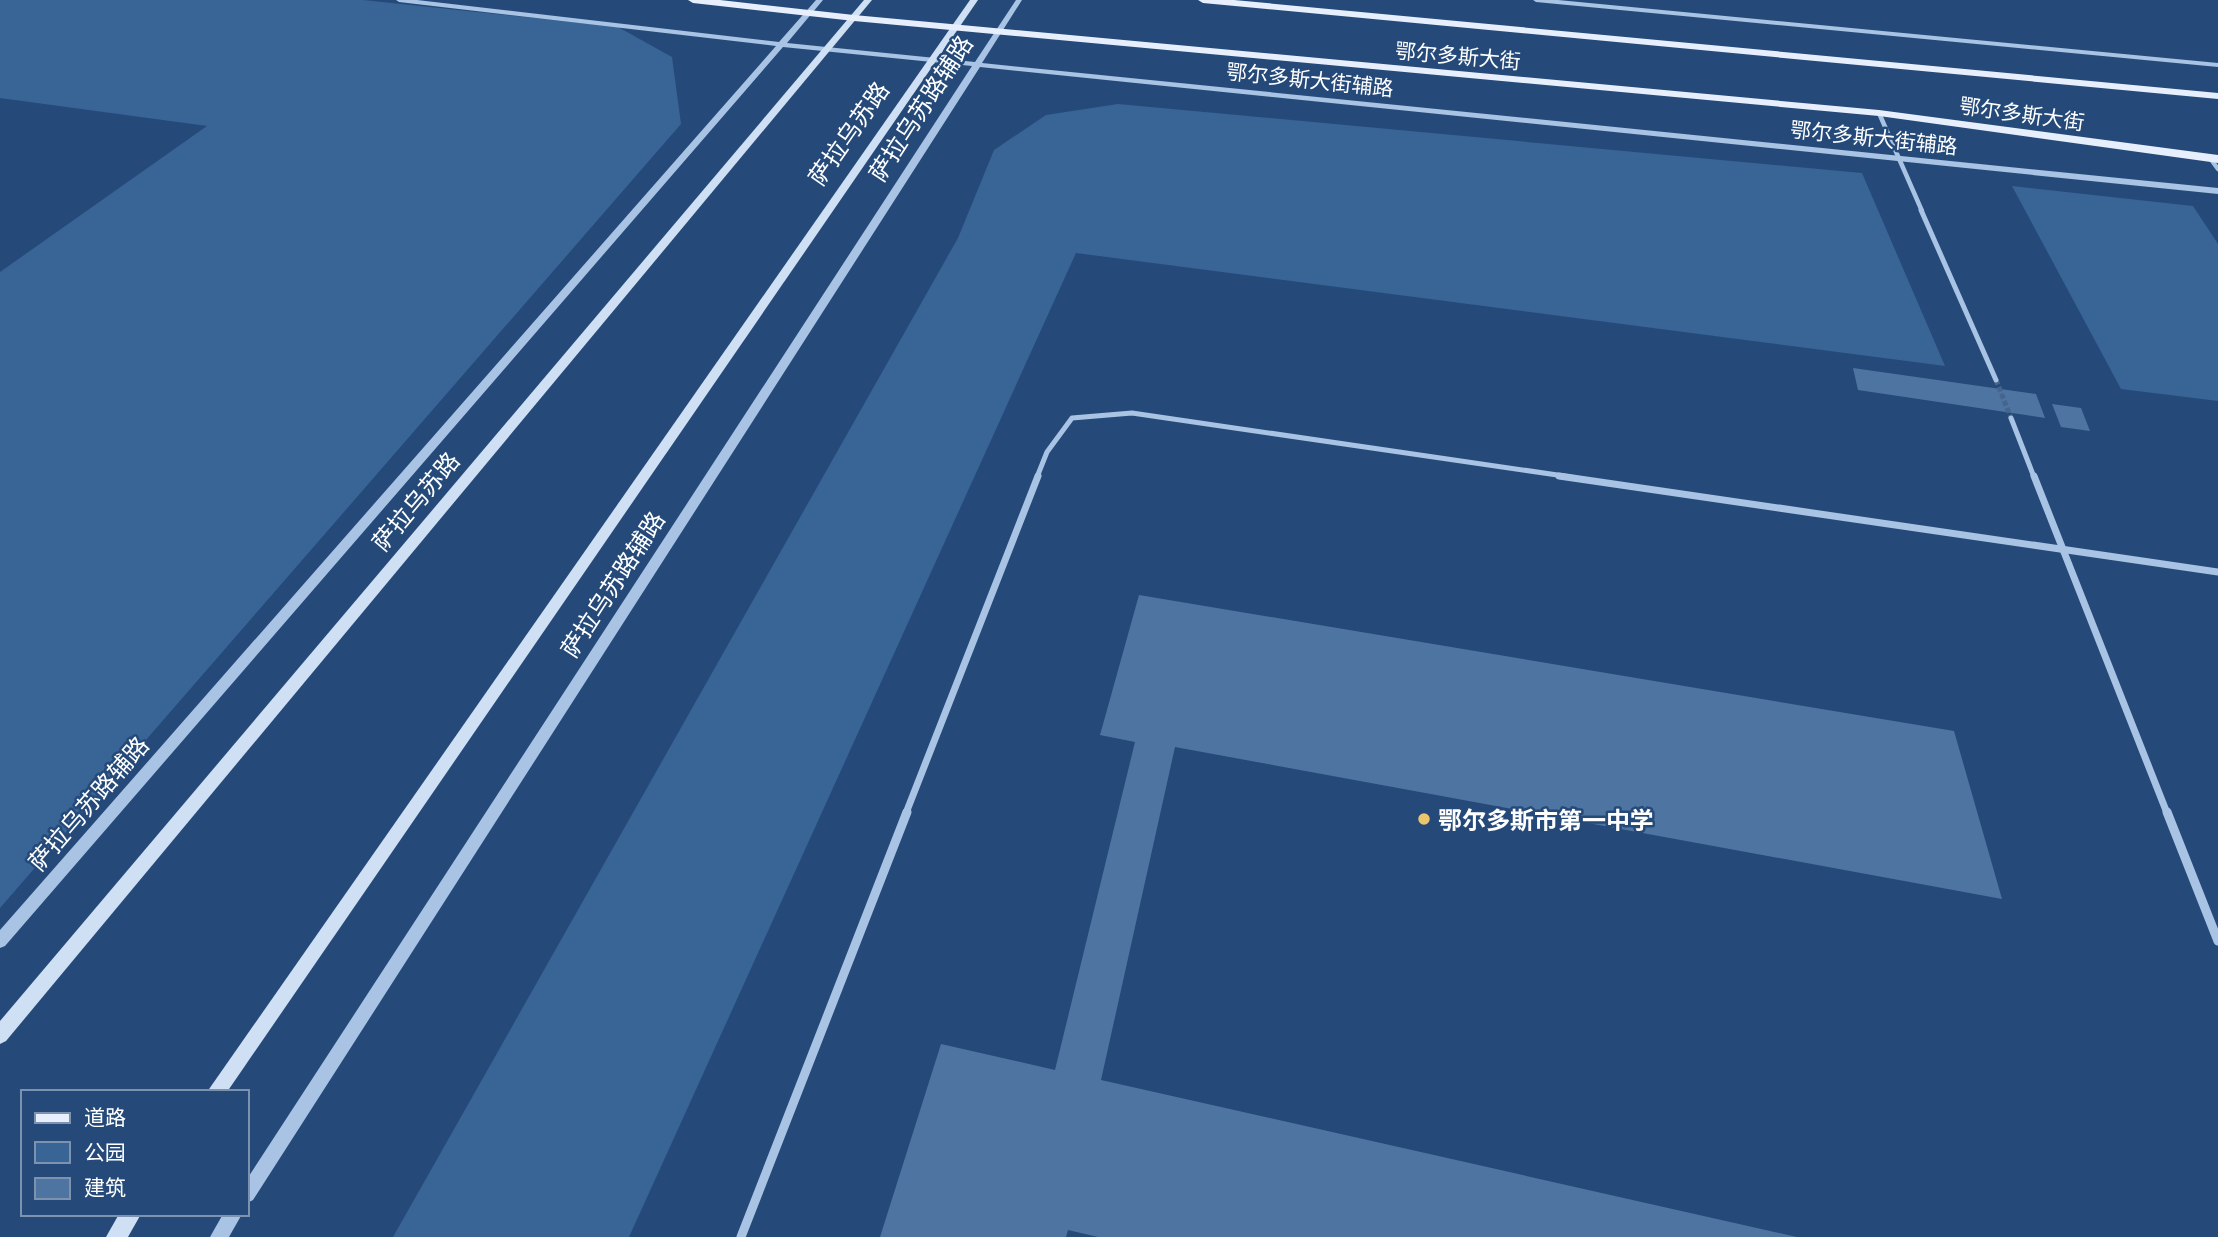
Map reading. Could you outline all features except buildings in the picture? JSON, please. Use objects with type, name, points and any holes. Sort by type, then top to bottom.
[{"type":"main road","name":"鄂尔多斯大街","points":[[693,0],[854,18],[1880,113],[2214,158]]},
{"type":"main road","name":"萨拉乌苏路","points":[[0,1035],[869,0]]},
{"type":"main road","name":"萨拉乌苏路","points":[[217,1090],[974,0]]},
{"type":"main road","name":"鄂尔多斯大街","points":[[1203,0],[2218,96]]},
{"type":"main road","points":[[116,1237],[130,1216]]},
{"type":"street","name":"鄂尔多斯大街辅路","points":[[399,0],[828,50],[2218,191]]},
{"type":"street","name":"萨拉乌苏路辅路","points":[[0,941],[820,0]]},
{"type":"street","name":"萨拉乌苏路辅路","points":[[248,1192],[1018,0]]},
{"type":"street","points":[[1536,0],[2218,65]]},
{"type":"street","points":[[1880,113],[1996,380]]},
{"type":"street","points":[[2214,158],[2218,169]]},
{"type":"street","points":[[741,1237],[1047,452],[1072,418],[1132,413],[2218,572]]},
{"type":"street","points":[[2011,418],[2218,941]]},
{"type":"street","points":[[219,1237],[232,1216]]},
{"type":"green space","points":[[0,0],[363,0],[618,27],[672,57],[681,124],[0,908],[0,272],[207,126],[0,98]]},
{"type":"green space","points":[[1118,104],[1862,173],[1945,366],[1076,253],[629,1237],[393,1237],[958,238],[994,150],[1046,115]]},
{"type":"green space","points":[[2012,186],[2193,206],[2218,244],[2218,401],[2121,389]]},
{"type":"tunnel","points":[[1996,380],[2011,418]]},
{"type":"place","name":"鄂尔多斯市第一中学","points":[[1424,819]]}]
